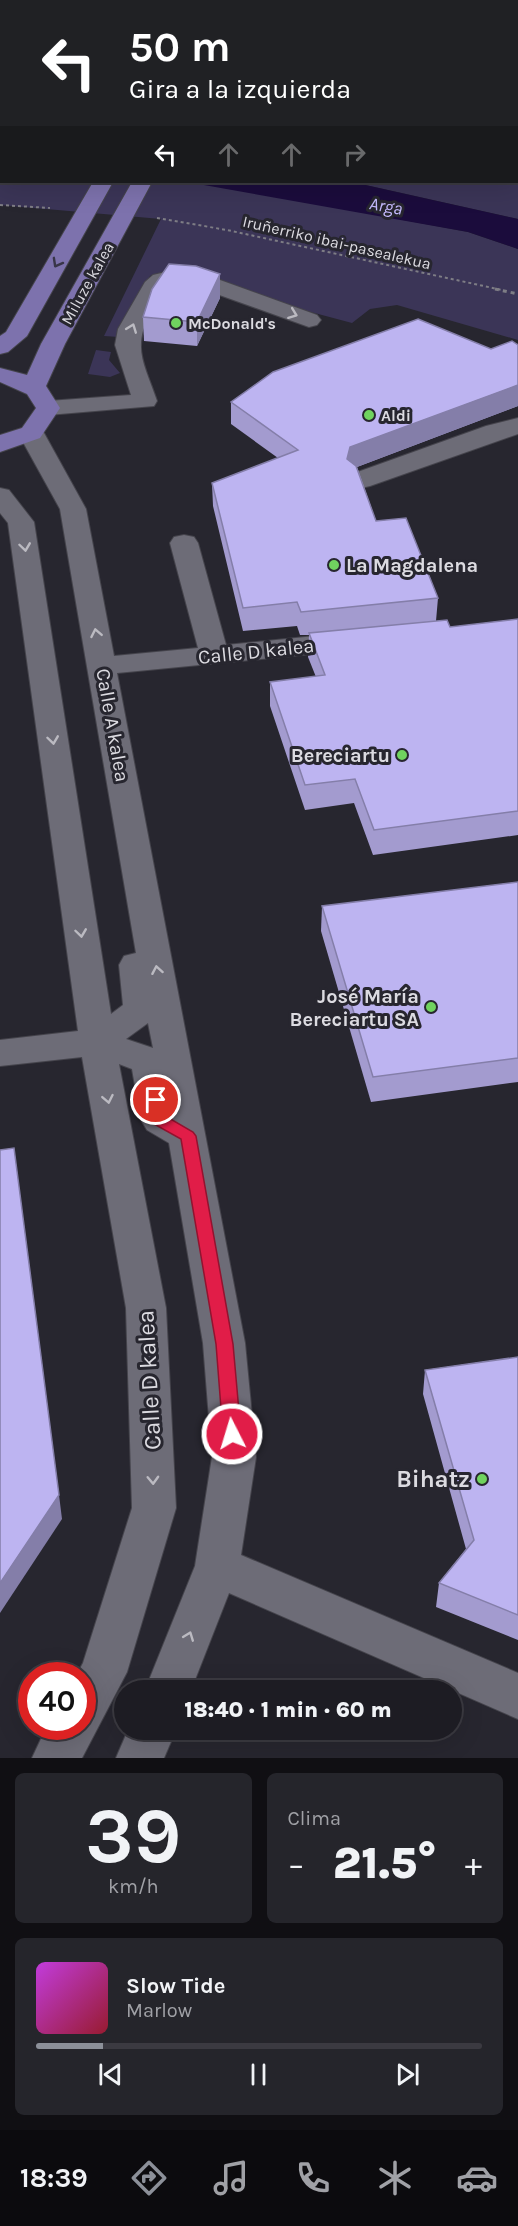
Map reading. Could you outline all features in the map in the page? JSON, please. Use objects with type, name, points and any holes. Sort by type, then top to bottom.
[{"type":"main road","name":"Miluze kalea","points":[[0,347],[15,336],[102,183]]},
{"type":"main road","name":"Miluze kalea","points":[[32,433],[53,344],[141,183]]},
{"type":"main road","points":[[0,375],[42,396]]},
{"type":"main road","points":[[0,444],[32,433]]},
{"type":"street","points":[[42,396],[142,392],[127,345],[130,329],[153,286],[161,280],[174,278],[201,281],[309,320]]},
{"type":"street","points":[[362,480],[495,431],[518,426]]},
{"type":"street","name":"Calle A kalea","points":[[32,433],[72,509],[188,1136]]},
{"type":"street","points":[[0,496],[21,522],[97,1042]]},
{"type":"street","points":[[184,543],[214,655]]},
{"type":"street","name":"Calle D kalea","points":[[102,666],[377,639]]},
{"type":"street","points":[[97,1042],[141,1010],[134,940],[143,892]]},
{"type":"street","points":[[0,1053],[97,1042],[149,1060],[160,1120],[188,1136],[225,1344],[234,1456],[217,1566],[172,1680]]},
{"type":"street","name":"Calle D kalea","points":[[96,1686],[104,1672],[154,1508],[146,1308],[97,1042]]},
{"type":"street","points":[[217,1566],[518,1696]]},
{"type":"street","points":[[56,1758],[66,1740]]},
{"type":"street","points":[[140,1758],[148,1740]]},
{"type":"path","points":[[0,205],[60,209]]},
{"type":"path","name":"Iruñerriko ibai-pasealekua","points":[[151,217],[226,230],[518,294]]},
{"type":"shaded area","points":[[0,183],[205,183],[468,232],[518,249],[518,340],[397,305],[370,309],[352,323],[307,311],[177,268],[150,276],[119,337],[104,336],[161,219],[0,205]]},
{"type":"shaded area","points":[[356,183],[518,183],[518,219]]},
{"type":"shaded area","points":[[96,350],[111,352],[109,360],[120,373],[110,377],[88,374]]},
{"type":"water","name":"Arga","points":[[193,183],[356,183],[518,219],[518,249],[468,232]]},
{"type":"building","points":[[169,264],[196,266],[220,274],[197,322],[143,317],[152,289]]},
{"type":"building","points":[[418,319],[491,349],[512,341],[518,345],[518,385],[350,447],[347,459],[356,466],[376,521],[406,518],[438,598],[301,612],[297,602],[243,608],[212,483],[298,450],[231,402],[273,372]]},
{"type":"building","name":"Bereciartu","points":[[518,619],[518,811],[374,830],[355,779],[305,785],[270,682],[325,675],[309,633],[447,620],[450,627]]},
{"type":"building","name":"José María Bereciartu SA","points":[[518,882],[518,1058],[373,1077],[322,906]]},
{"type":"building","points":[[14,1148],[59,1495],[0,1583],[0,1150]]},
{"type":"building","name":"Bihatz","points":[[518,1357],[518,1615],[439,1583],[474,1540],[425,1370]]},
{"type":"place","name":"McDonald's","points":[[176,323]]},
{"type":"place","name":"Aldi","points":[[369,415]]},
{"type":"place","name":"La Magdalena","points":[[334,565]]},
{"type":"place","name":"Bereciartu","points":[[402,755]]},
{"type":"place","name":"José María Bereciartu SA","points":[[431,1007]]},
{"type":"place","name":"Bihatz","points":[[482,1479]]},
{"type":"route","points":[[156,1100],[160,1120],[188,1136],[225,1344],[232,1434]]}]
